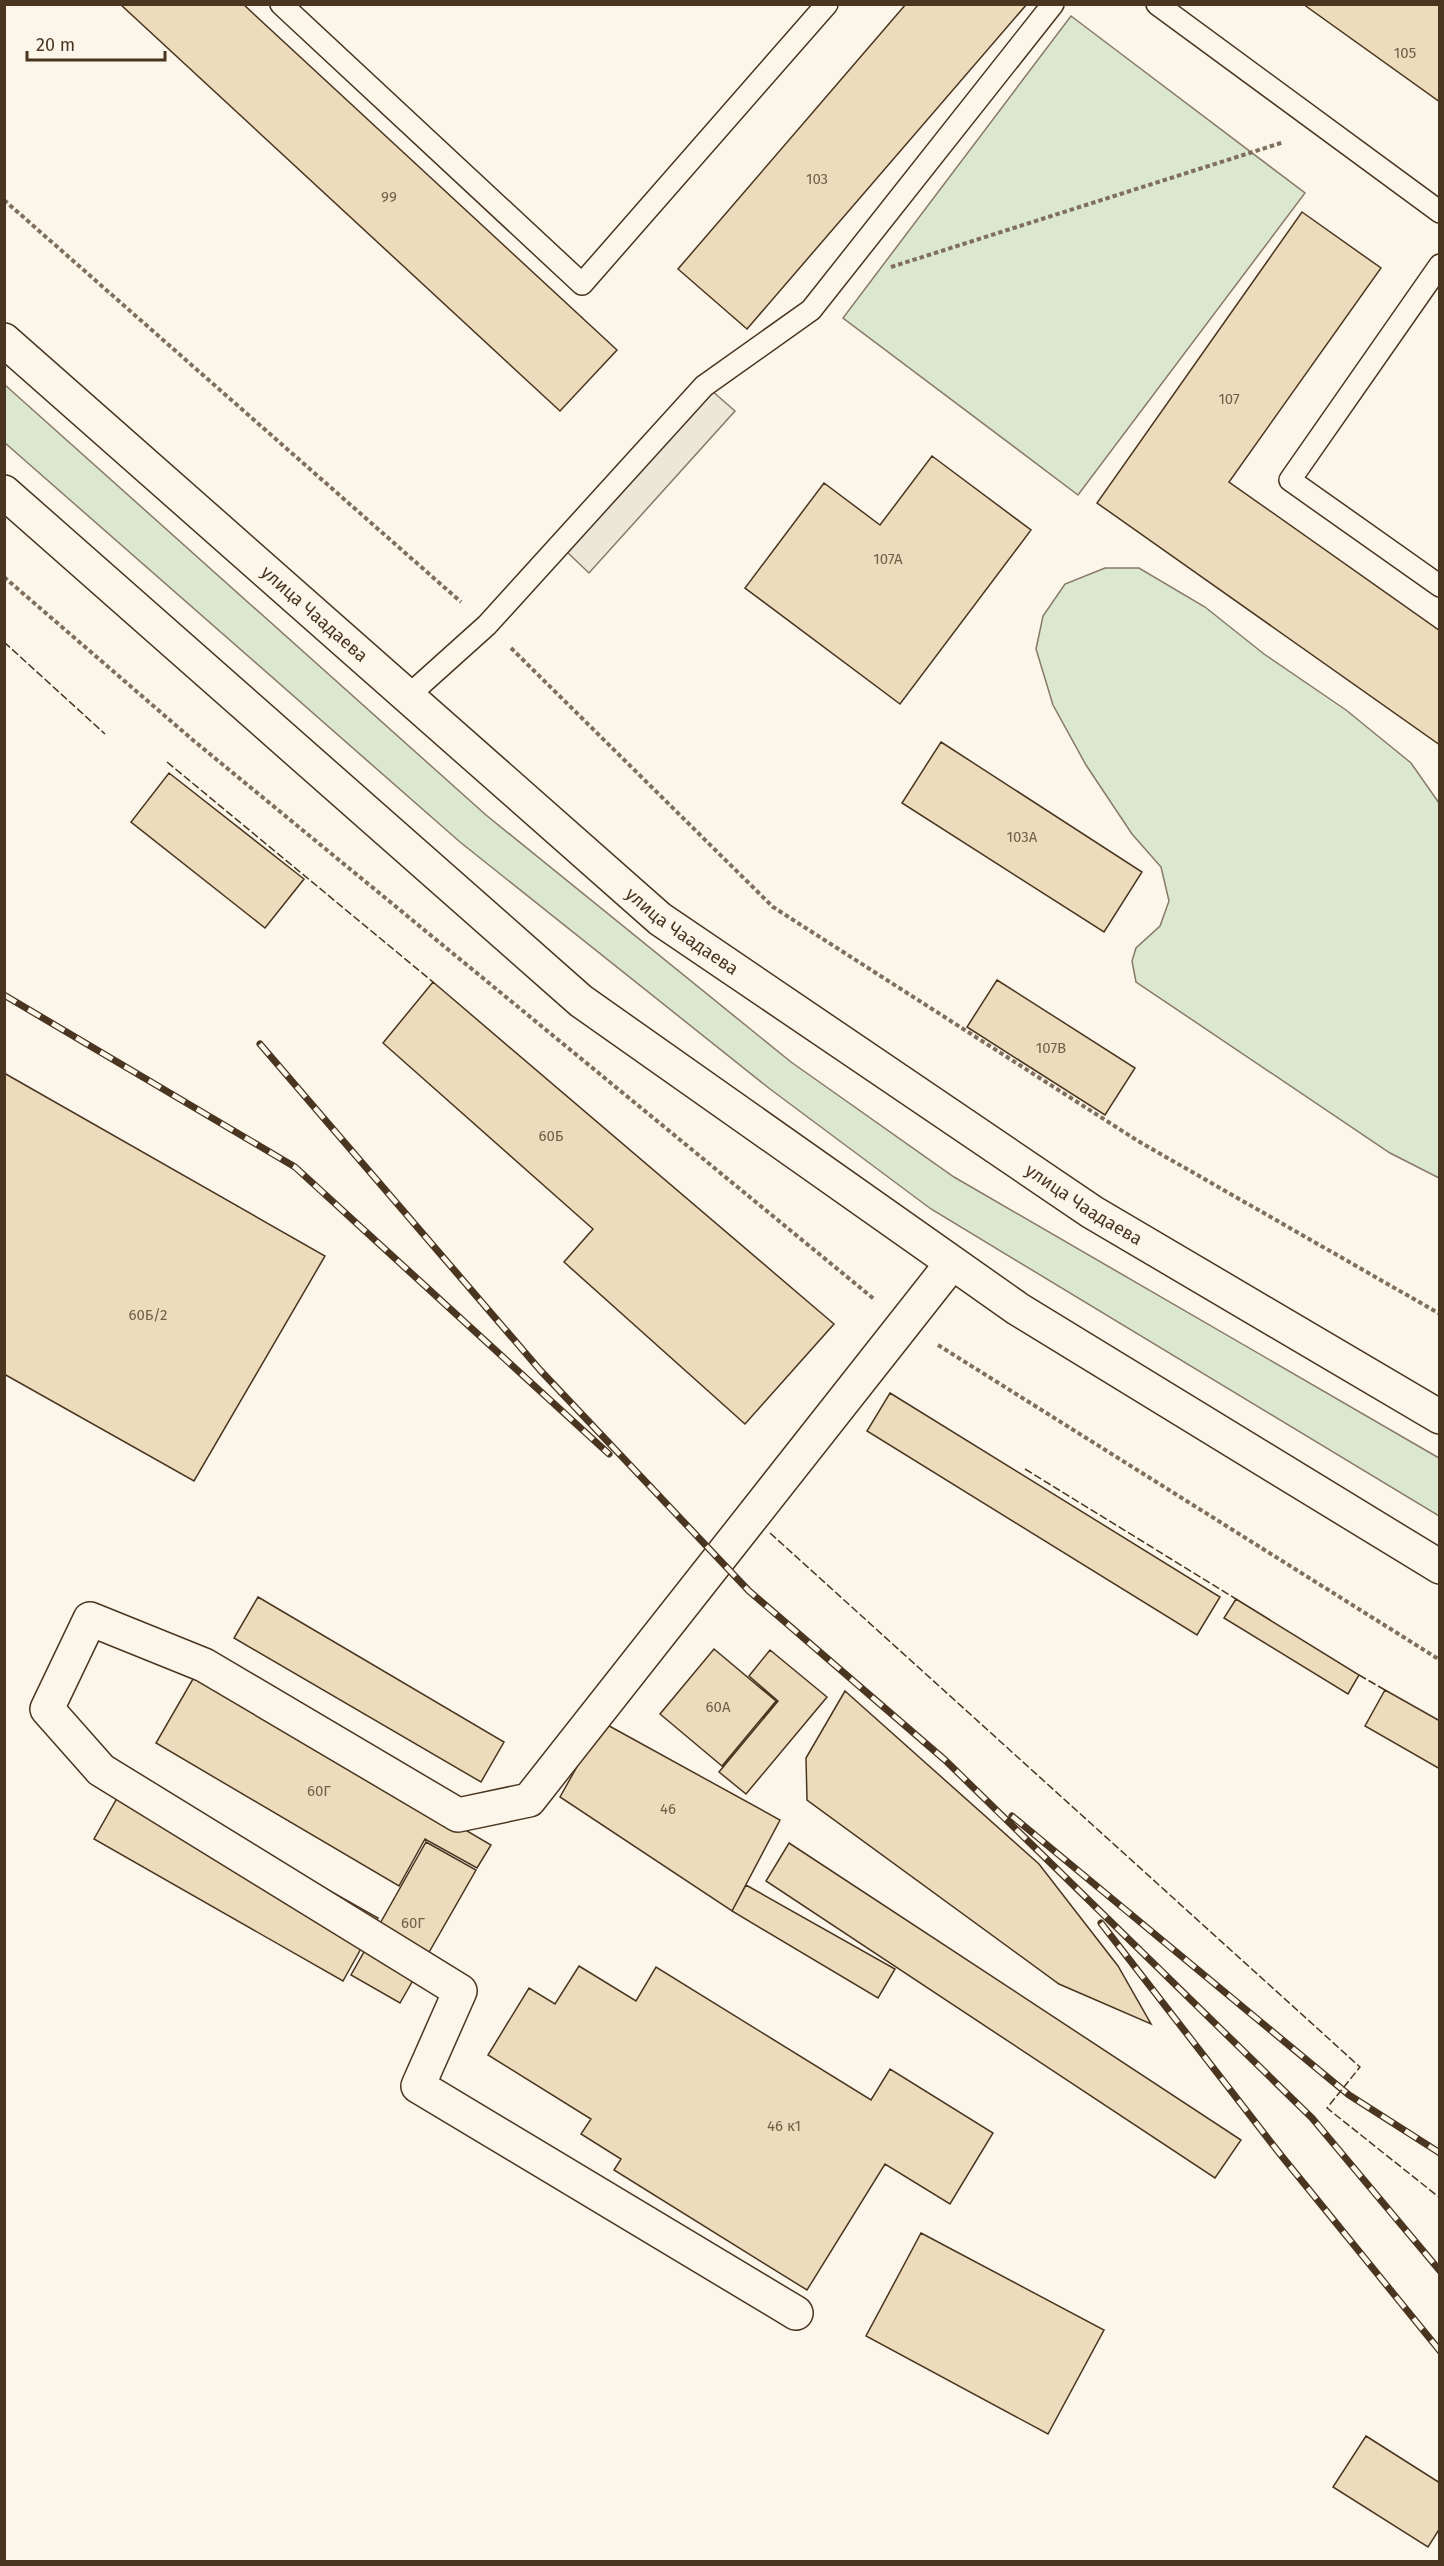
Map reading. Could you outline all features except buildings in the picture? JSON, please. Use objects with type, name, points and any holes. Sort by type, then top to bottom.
[{"type":"main road","name":"улица Чаадаева","points":[[4,340],[660,919],[1092,1212],[1440,1417]]},
{"type":"main road","points":[[4,492],[581,1001],[1018,1309],[1440,1568]]},
{"type":"main road","points":[[796,2313],[418,2086],[460,1991],[101,1770],[47,1709],[90,1619],[204,1665],[458,1815],[529,1800],[952,1263]]},
{"type":"lane","points":[[281,4],[582,284],[827,4]]},
{"type":"lane","points":[[408,696],[487,625],[704,386],[811,310],[1053,4]]},
{"type":"lane","points":[[1157,4],[1440,212]]},
{"type":"lane","points":[[1440,265],[1290,480],[1440,586]]},
{"type":"path","points":[[830,286],[1326,129]]},
{"type":"path","points":[[4,200],[487,625],[773,907],[1138,1141],[1440,1314]]},
{"type":"green space","points":[[1071,16],[1305,193],[1078,495],[843,318]]},
{"type":"green space","points":[[5,385],[486,815],[791,1062],[954,1177],[1439,1458],[1439,1516],[931,1209],[770,1089],[460,842],[5,443]]},
{"type":"green space","points":[[1105,568],[1139,568],[1205,607],[1264,654],[1346,710],[1411,763],[1439,803],[1439,1178],[1390,1153],[1136,982],[1132,961],[1136,948],[1160,926],[1169,901],[1161,867],[1132,834],[1086,765],[1053,705],[1036,649],[1043,616],[1065,584]]},
{"type":"shaded area","points":[[711,390],[735,411],[589,573],[566,551]]},
{"type":"railway","points":[[4,995],[295,1167],[609,1454]]},
{"type":"railway","points":[[260,1044],[540,1370],[749,1591],[945,1760],[1312,2118],[1440,2271]]},
{"type":"railway","points":[[1012,1816],[1349,2095],[1440,2153]]},
{"type":"railway","points":[[1101,1923],[1280,2154],[1440,2351]]},
{"type":"fence","points":[[4,642],[105,734]]},
{"type":"fence","points":[[167,762],[433,982]]},
{"type":"fence","points":[[1025,1469],[1236,1599]]},
{"type":"fence","points":[[770,1533],[1360,2067],[1327,2108],[1440,2198]]},
{"type":"fence","points":[[1359,1675],[1385,1690]]}]
